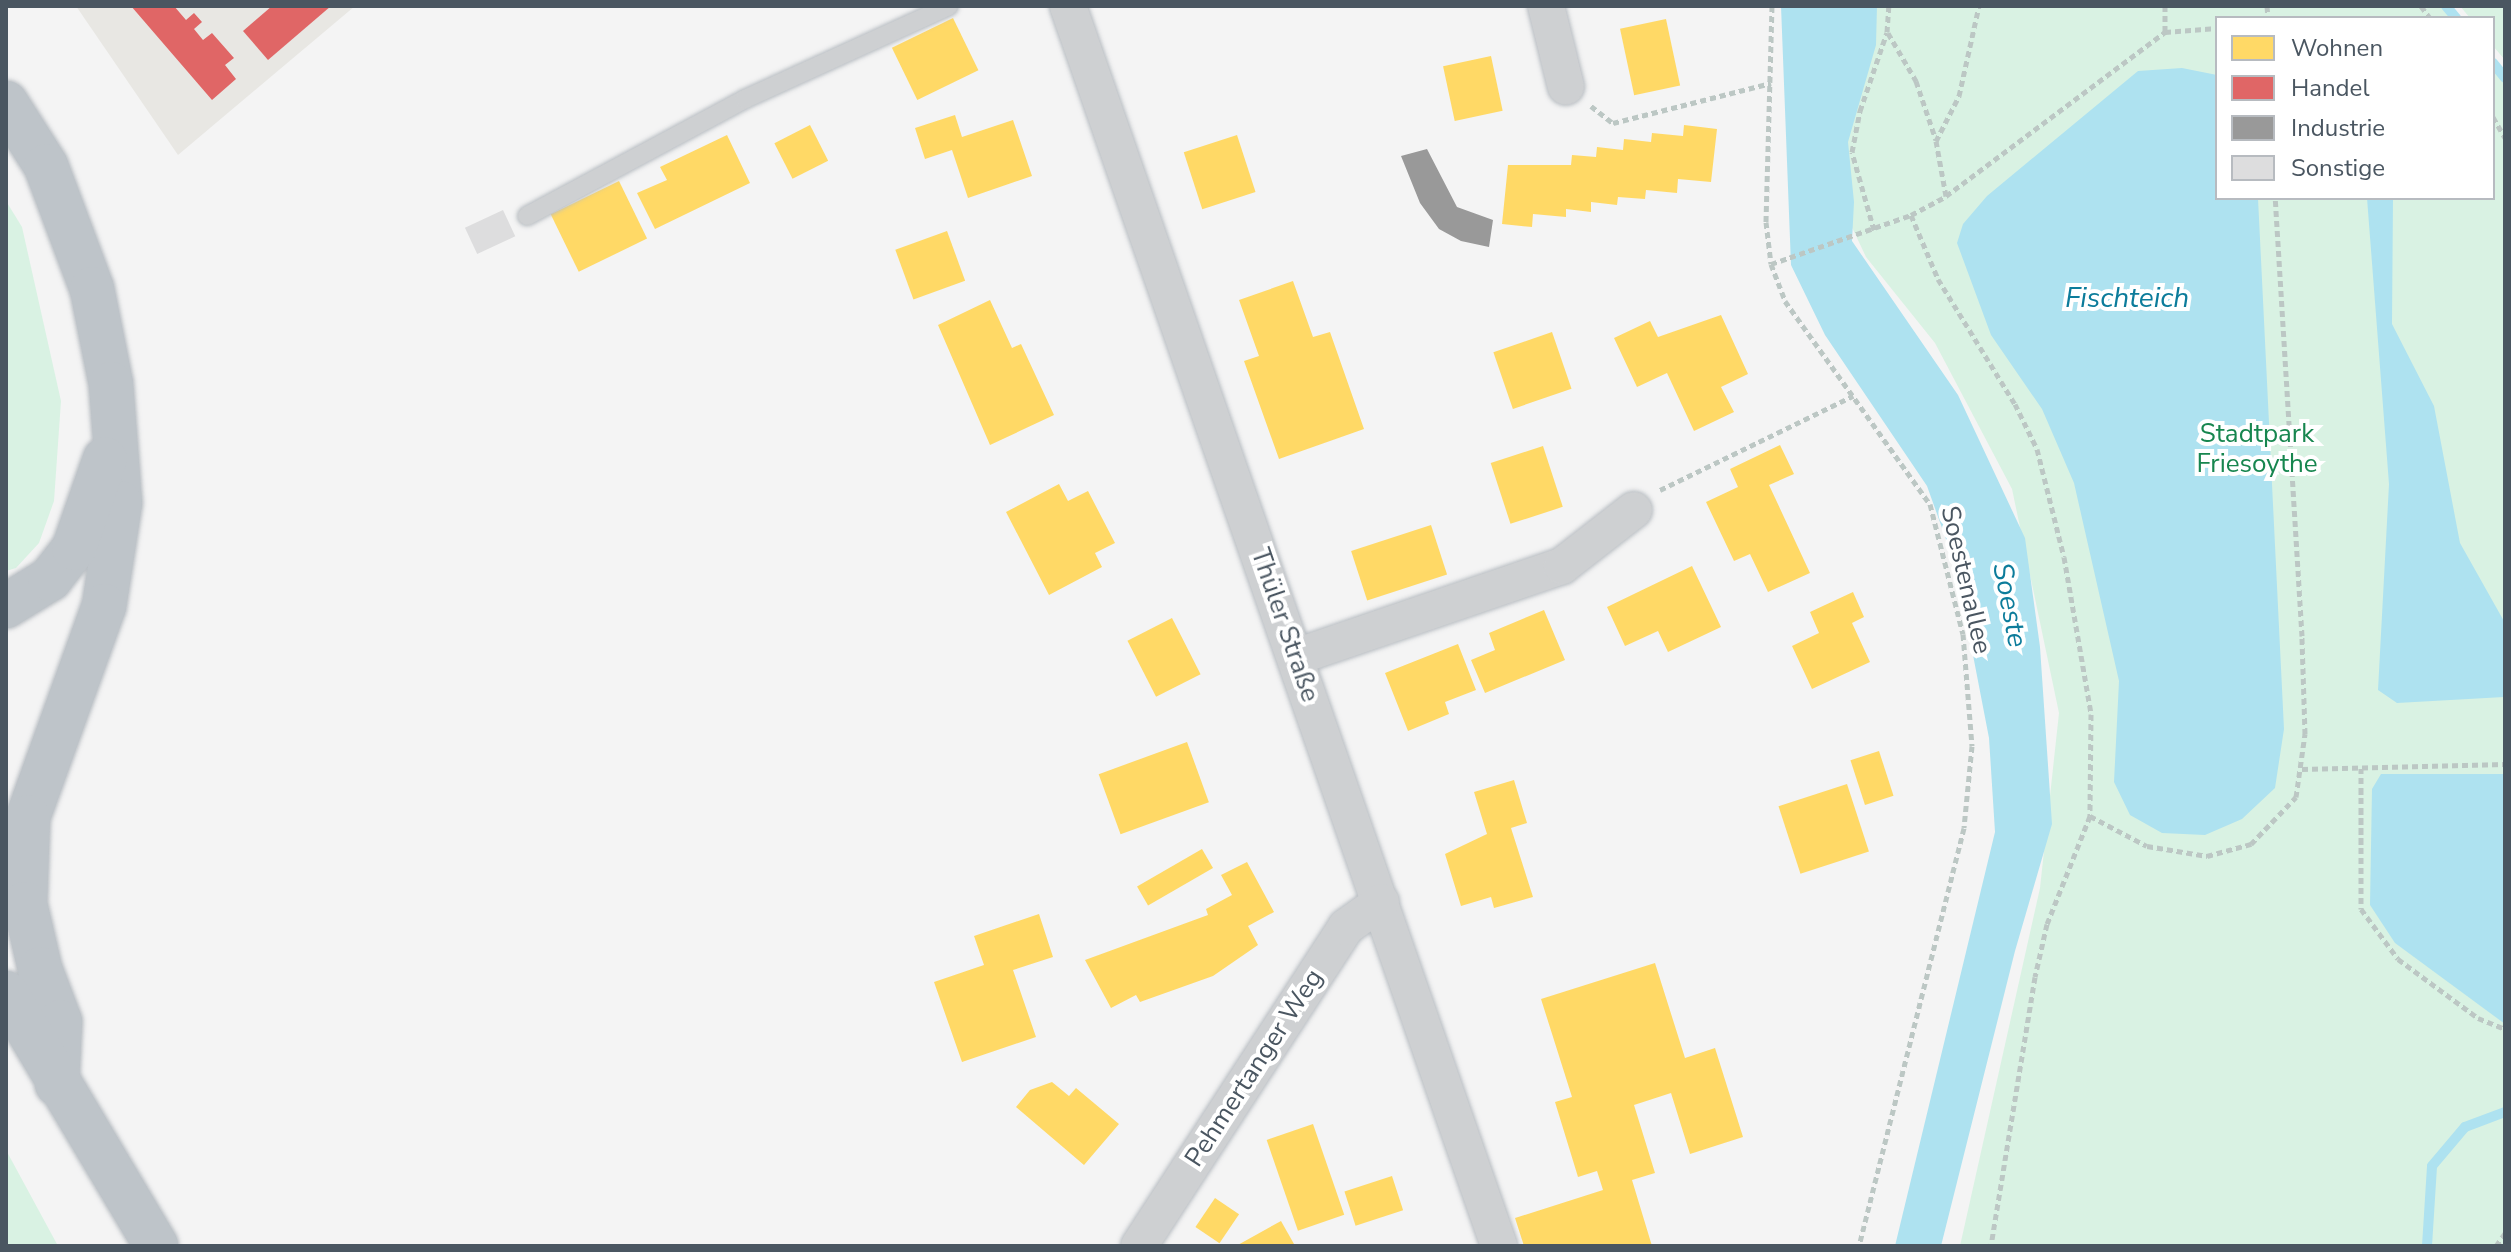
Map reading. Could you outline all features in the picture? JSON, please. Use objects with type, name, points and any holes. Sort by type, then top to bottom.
[{"type":"highway","points":[[6,103],[46,166],[77,242],[103,332],[120,503],[115,556],[88,655],[34,789],[24,850],[25,904],[40,969],[60,1022],[57,1084]]},
{"type":"highway","points":[[6,606],[50,579],[74,548],[95,500],[114,426]]},
{"type":"highway","points":[[6,993],[57,1084],[156,1246]]},
{"type":"street","name":"Thüler Straße","points":[[1068,6],[1499,1246]]},
{"type":"street","points":[[1546,6],[1566,87]]},
{"type":"street","points":[[1296,657],[1562,566],[1634,510]]},
{"type":"street","name":"Pehmertanger Weg","points":[[1139,1246],[1346,927],[1381,902]]},
{"type":"lane","points":[[527,216],[745,99],[949,6]]},
{"type":"path","name":"Soestenallee","points":[[1772,6],[1766,222],[1771,264],[1785,301],[1930,504],[1963,634],[1972,746],[1964,828],[1859,1246]]},
{"type":"path","points":[[1874,230],[1852,152],[1860,111],[1887,32],[1889,6]]},
{"type":"path","points":[[1936,141],[1959,96],[1979,6]]},
{"type":"path","points":[[2165,6],[2165,32]]},
{"type":"path","points":[[1771,264],[1862,235],[1911,215],[1946,196],[2165,32],[2215,28]]},
{"type":"path","points":[[1887,32],[1916,81],[1936,141],[1946,196]]},
{"type":"path","points":[[1566,87],[1613,123],[1771,83]]},
{"type":"path","points":[[2495,120],[2505,138]]},
{"type":"path","points":[[2090,816],[2147,846],[2207,856],[2251,844],[2273,825],[2296,797],[2302,769],[2302,636],[2275,200]]},
{"type":"path","points":[[1911,215],[1938,279],[2015,404],[2037,449],[2064,557],[2091,714],[2090,816],[2047,924],[2035,977],[1991,1246]]},
{"type":"path","points":[[1634,510],[1670,483],[1853,396]]},
{"type":"path","points":[[2302,769],[2505,764]]},
{"type":"path","points":[[2361,768],[2361,909],[2398,959],[2478,1018],[2505,1029]]},
{"type":"path","points":[[2496,1246],[2505,1233]]},
{"type":"shaded area","points":[[76,6],[355,6],[178,155]]},
{"type":"green space","name":"Stadtpark Friesoythe","points":[[1847,6],[2446,6],[2454,16],[2215,16],[2215,200],[2495,200],[2495,66],[2505,78],[2505,1246],[1960,1246],[2040,888],[2059,713],[2012,489],[1935,343],[1866,257],[1834,189]]},
{"type":"green space","points":[[2460,6],[2505,6],[2505,60],[2495,48],[2495,16],[2468,16]]},
{"type":"green space","points":[[6,201],[22,227],[61,401],[54,501],[39,543],[16,568],[6,571]]},
{"type":"green space","points":[[6,1150],[58,1246],[6,1246]]},
{"type":"water","name":"Soeste","points":[[1781,6],[1877,6],[1876,45],[1848,142],[1854,202],[1852,241],[1958,395],[2025,538],[2040,647],[2052,824],[2015,951],[1941,1246],[1895,1246],[1995,832],[1989,738],[1956,567],[1927,486],[1825,335],[1791,265]]},
{"type":"water","name":"Fischteich","points":[[2182,68],[2215,75],[2215,200],[2258,200],[2284,729],[2275,788],[2242,819],[2205,835],[2162,833],[2130,815],[2114,782],[2119,681],[2074,483],[2042,409],[1991,335],[1957,243],[1963,224],[1987,196],[2138,71]]},
{"type":"water","points":[[2367,200],[2393,200],[2392,324],[2434,406],[2460,543],[2505,623],[2504,697],[2397,703],[2378,690],[2389,484]]},
{"type":"water","points":[[2381,774],[2505,774],[2505,1024],[2395,943],[2370,905],[2372,789]]},
{"type":"building: Wohnen","points":[[953,18],[978,70],[917,100],[892,48]]},
{"type":"building: Wohnen","points":[[1666,19],[1680,86],[1634,95],[1620,29]]},
{"type":"building: Wohnen","points":[[1491,56],[1503,111],[1455,121],[1443,66]]},
{"type":"building: Wohnen","points":[[955,115],[962,137],[1013,120],[1032,176],[968,198],[952,150],[925,159],[915,128]]},
{"type":"building: Wohnen","points":[[810,125],[828,161],[793,179],[774,143]]},
{"type":"building: Wohnen","points":[[1684,125],[1717,129],[1711,182],[1678,179],[1677,193],[1646,190],[1645,199],[1618,197],[1617,205],[1591,202],[1591,212],[1566,209],[1566,217],[1533,214],[1532,227],[1502,224],[1508,165],[1571,165],[1572,155],[1596,157],[1597,147],[1623,150],[1624,139],[1651,142],[1652,133],[1683,136]]},
{"type":"building: Wohnen","points":[[727,135],[750,183],[655,229],[637,193],[667,180],[660,167]]},
{"type":"building: Wohnen","points":[[1237,135],[1256,192],[1202,209],[1184,152]]},
{"type":"building: Wohnen","points":[[619,181],[647,239],[579,272],[551,214]]},
{"type":"building: Wohnen","points":[[947,231],[965,281],[913,300],[895,250]]},
{"type":"building: Wohnen","points":[[1293,281],[1313,337],[1330,332],[1364,429],[1279,459],[1244,361],[1259,356],[1239,300]]},
{"type":"building: Wohnen","points":[[990,300],[1012,348],[1021,344],[1054,415],[990,445],[938,325]]},
{"type":"building: Wohnen","points":[[1721,315],[1748,374],[1721,387],[1734,412],[1694,431],[1667,373],[1637,387],[1614,338],[1650,321],[1658,337]]},
{"type":"building: Wohnen","points":[[1552,332],[1572,389],[1513,409],[1493,352]]},
{"type":"building: Wohnen","points":[[1780,445],[1794,474],[1769,485],[1810,573],[1768,592],[1750,554],[1734,561],[1706,502],[1738,487],[1730,469]]},
{"type":"building: Wohnen","points":[[1543,446],[1563,507],[1510,524],[1491,463]]},
{"type":"building: Wohnen","points":[[1059,484],[1068,501],[1088,491],[1115,543],[1095,553],[1102,567],[1049,595],[1006,512]]},
{"type":"building: Wohnen","points":[[1431,525],[1447,574],[1367,600],[1351,551]]},
{"type":"building: Wohnen","points":[[1692,566],[1721,627],[1668,652],[1658,631],[1625,646],[1607,607]]},
{"type":"building: Wohnen","points":[[1853,592],[1864,617],[1852,623],[1870,662],[1812,689],[1792,646],[1819,633],[1810,612]]},
{"type":"building: Wohnen","points":[[1544,610],[1565,660],[1485,693],[1471,660],[1495,650],[1489,633]]},
{"type":"building: Wohnen","points":[[1172,618],[1201,674],[1156,697],[1127,641]]},
{"type":"building: Wohnen","points":[[1458,644],[1476,690],[1445,702],[1449,714],[1408,731],[1385,673]]},
{"type":"building: Wohnen","points":[[1187,742],[1209,802],[1121,834],[1099,774]]},
{"type":"building: Wohnen","points":[[1879,751],[1894,796],[1865,805],[1850,760]]},
{"type":"building: Wohnen","points":[[1514,780],[1527,823],[1511,828],[1533,897],[1494,908],[1491,897],[1461,906],[1445,854],[1487,834],[1474,792]]},
{"type":"building: Wohnen","points":[[1847,784],[1869,852],[1800,874],[1779,806]]},
{"type":"building: Wohnen","points":[[1202,849],[1213,868],[1148,906],[1137,887]]},
{"type":"building: Wohnen","points":[[1247,862],[1274,912],[1248,926],[1258,945],[1213,976],[1140,1002],[1136,995],[1111,1008],[1085,960],[1208,915],[1206,909],[1232,895],[1221,875]]},
{"type":"building: Wohnen","points":[[1039,914],[1053,957],[1013,970],[1036,1037],[962,1062],[934,982],[984,965],[974,936]]},
{"type":"building: Wohnen","points":[[1655,963],[1685,1058],[1715,1048],[1743,1137],[1690,1154],[1671,1093],[1634,1105],[1655,1173],[1632,1180],[1652,1246],[1524,1246],[1515,1218],[1603,1190],[1597,1171],[1578,1177],[1555,1102],[1572,1097],[1541,999]]},
{"type":"building: Wohnen","points":[[1052,1082],[1069,1096],[1076,1088],[1119,1124],[1084,1165],[1016,1107],[1030,1090]]},
{"type":"building: Wohnen","points":[[1313,1124],[1344,1215],[1298,1231],[1267,1140]]},
{"type":"building: Wohnen","points":[[1392,1176],[1403,1210],[1356,1226],[1344,1191]]},
{"type":"building: Wohnen","points":[[1215,1198],[1239,1214],[1219,1243],[1195,1227]]},
{"type":"building: Wohnen","points":[[1281,1221],[1294,1244],[1236,1246]]},
{"type":"building: Handel","points":[[131,6],[174,6],[186,20],[194,13],[202,22],[194,29],[203,40],[212,33],[234,58],[225,65],[236,79],[212,100]]},
{"type":"building: Handel","points":[[272,6],[331,6],[268,60],[243,31]]},
{"type":"building: Industrie","points":[[1427,149],[1457,207],[1493,220],[1489,247],[1461,241],[1439,229],[1420,203],[1401,156]]},
{"type":"building: Sonstige","points":[[503,210],[515,236],[477,254],[465,228]]},
{"type":"waterway","points":[[2446,6],[2454,16]]},
{"type":"waterway","points":[[2495,66],[2505,78]]},
{"type":"waterway","points":[[2427,1246],[2432,1166],[2465,1127],[2505,1112]]}]
